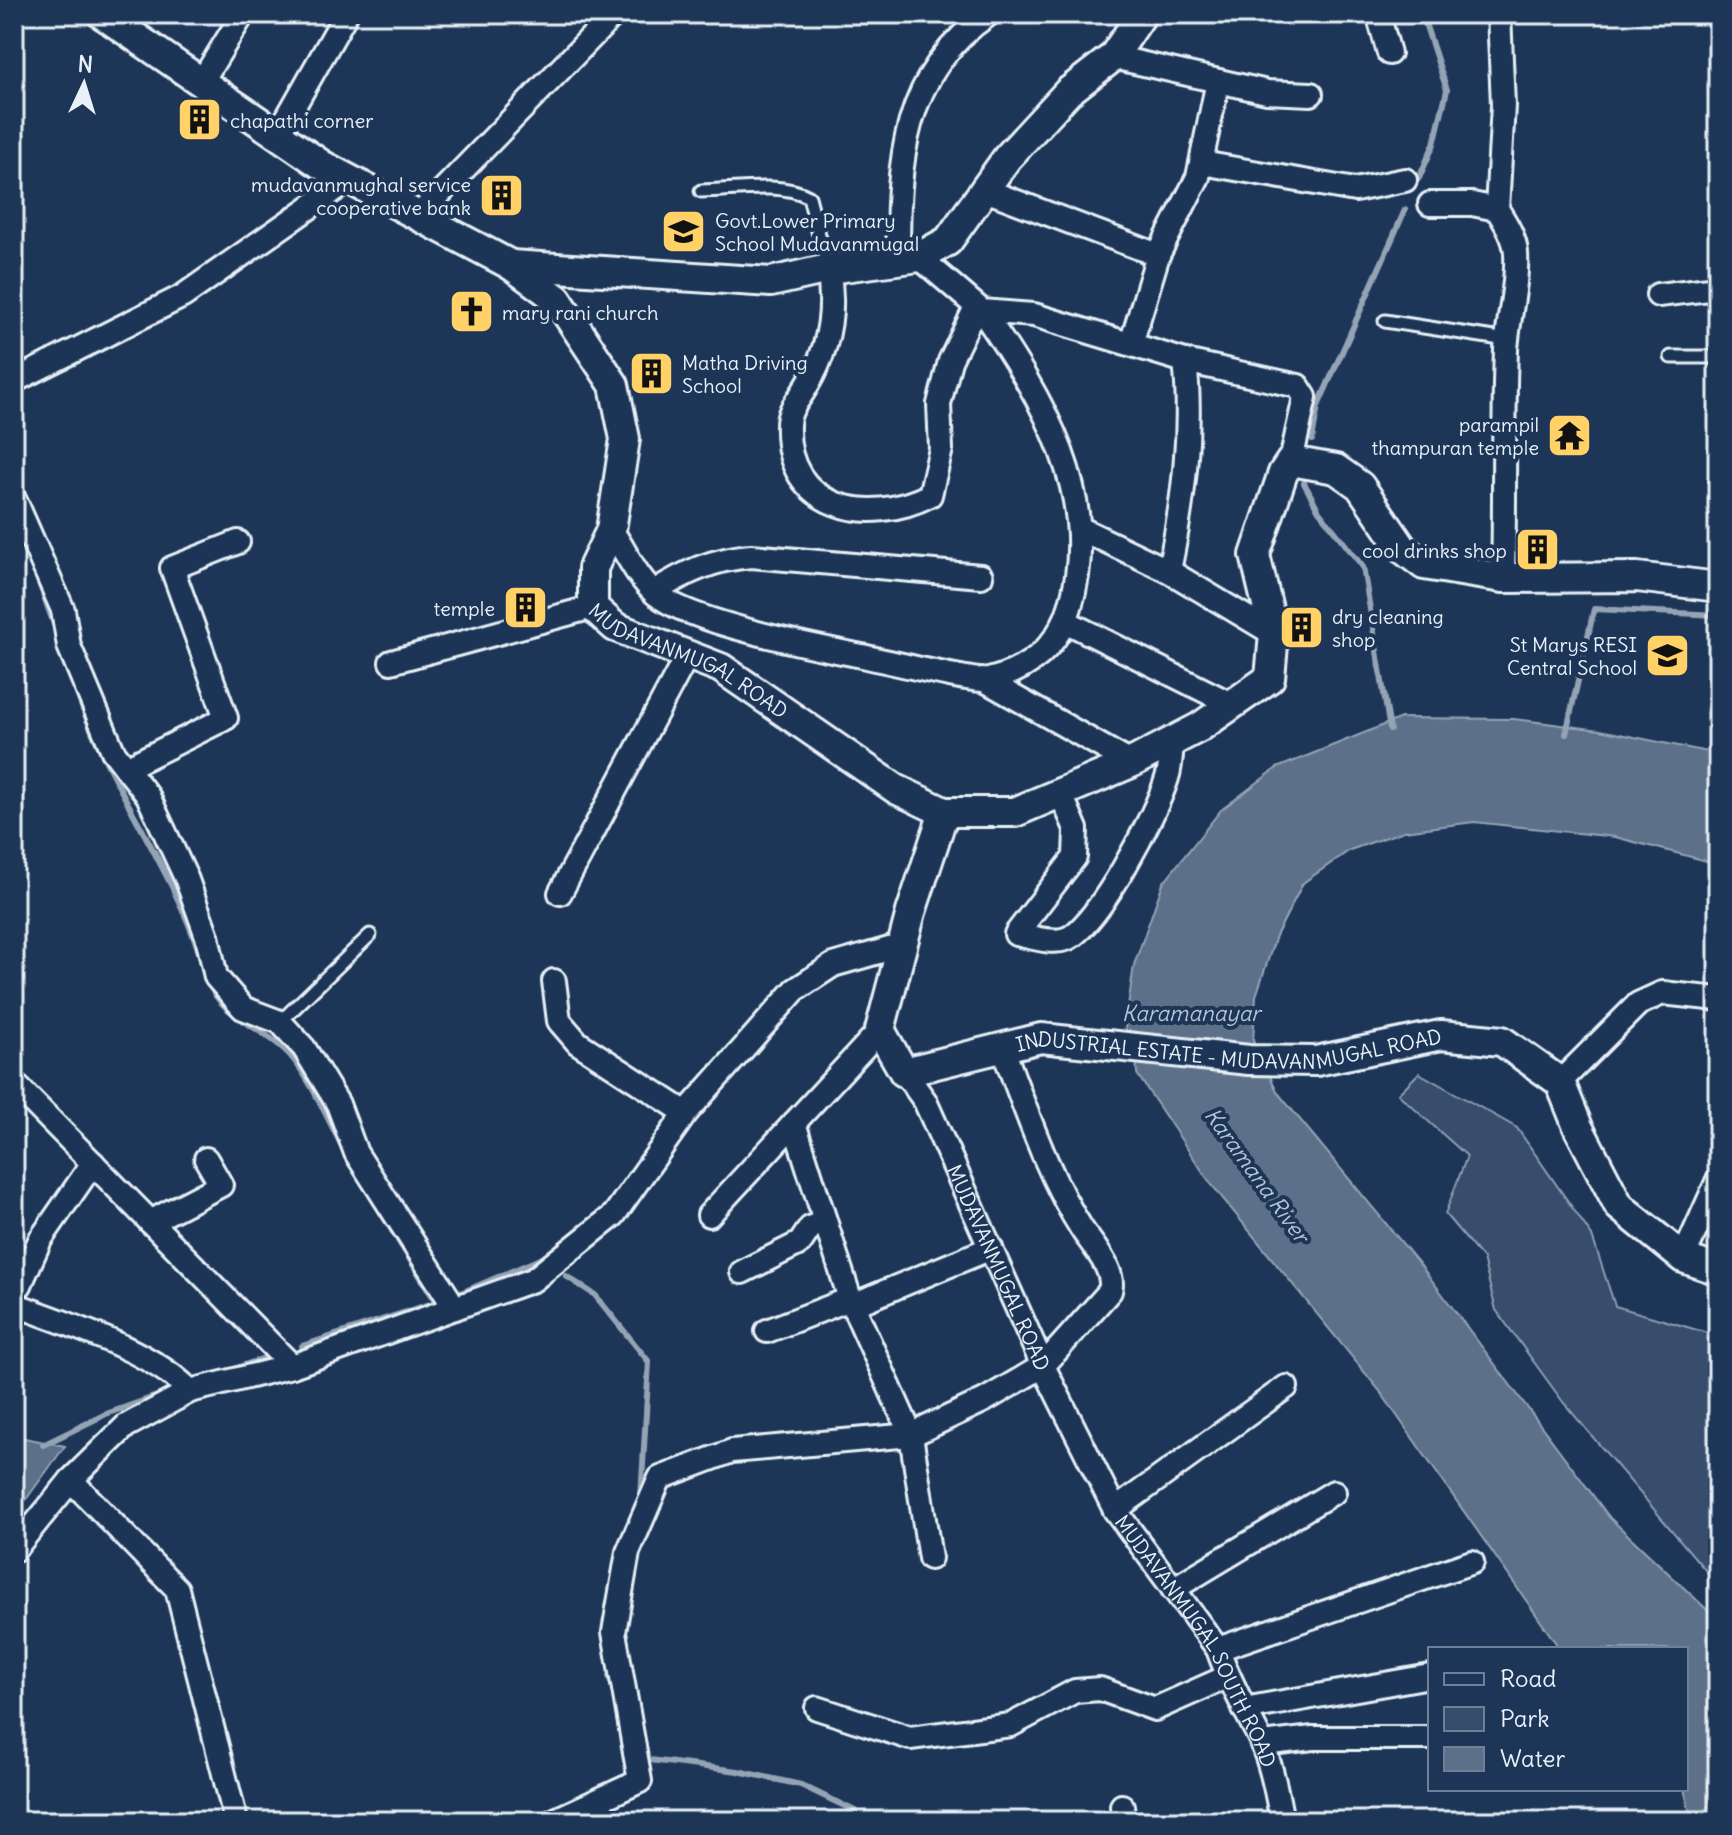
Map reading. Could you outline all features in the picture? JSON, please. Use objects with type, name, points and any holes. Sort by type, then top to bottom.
[{"type":"street","points":[[202,81],[243,14]]},
{"type":"street","points":[[278,134],[346,14]]},
{"type":"street","points":[[418,216],[614,14]]},
{"type":"street","points":[[986,681],[1028,663],[1055,643],[1079,577],[1079,528],[1075,496],[1058,444],[1011,353],[979,309],[908,259],[898,192],[903,145],[911,119],[935,63],[963,31],[989,14]]},
{"type":"street","points":[[511,265],[771,282],[828,269],[908,259],[948,241],[1007,158],[1068,92],[1113,57],[1142,14]]},
{"type":"street","points":[[1378,14],[1389,53]]},
{"type":"street","points":[[1499,14],[1503,105],[1497,209],[1509,229],[1516,254],[1507,340],[1503,578]]},
{"type":"street","name":"MUDAVANMUGAL ROAD","points":[[121,19],[278,134],[350,179],[511,265],[557,299],[614,385],[625,439],[611,530],[593,568],[593,607],[615,627],[721,668],[896,789],[944,812],[1015,812],[1131,763],[1233,705],[1270,678],[1274,634],[1255,555],[1283,473],[1291,461]]},
{"type":"street","points":[[1113,57],[1281,94],[1311,94]]},
{"type":"street","points":[[1131,344],[1158,255],[1202,163],[1218,81]]},
{"type":"street","points":[[1202,163],[1355,190],[1405,180]]},
{"type":"street","points":[[14,381],[183,296],[350,179]]},
{"type":"street","points":[[985,190],[1158,255]]},
{"type":"street","points":[[1430,204],[1472,204],[1497,209]]},
{"type":"street","points":[[828,269],[833,293],[830,334],[805,389],[794,402],[788,425],[794,457],[803,477],[808,487],[826,503],[881,511],[909,506],[930,495],[941,449],[939,404],[950,361],[979,309]]},
{"type":"street","points":[[1658,295],[1718,288]]},
{"type":"street","points":[[979,309],[1034,315],[1185,361],[1298,386],[1305,397],[1291,461],[1336,469],[1360,486],[1403,549],[1424,565],[1503,578],[1637,577],[1718,587]]},
{"type":"street","points":[[1169,571],[1177,533],[1190,403],[1185,361]]},
{"type":"street","points":[[14,498],[63,610],[69,646],[113,751],[148,796],[187,880],[207,936],[216,977],[243,1008],[280,1022],[319,1070],[338,1104],[356,1153],[455,1308]]},
{"type":"street","points":[[1079,528],[1169,571],[1274,634]]},
{"type":"street","points":[[611,530],[634,569],[654,592],[671,605],[793,642],[986,681],[1131,763]]},
{"type":"street","points":[[126,768],[226,718],[172,568],[238,542]]},
{"type":"street","points":[[654,592],[683,574],[729,558],[751,556],[981,576]]},
{"type":"street","points":[[391,662],[593,607]]},
{"type":"street","points":[[1065,621],[1233,705]]},
{"type":"street","points":[[560,893],[688,654]]},
{"type":"street","points":[[1060,792],[1076,829],[1075,857],[1016,934],[1064,940],[1079,931],[1122,872],[1154,813],[1168,776],[1172,741]]},
{"type":"street","points":[[709,1215],[880,1030],[932,841],[944,812]]},
{"type":"street","points":[[14,1550],[71,1480],[126,1426],[190,1391],[292,1366],[533,1280],[614,1215],[686,1113],[795,990],[833,965],[903,945]]},
{"type":"street","points":[[554,981],[559,1021],[578,1043],[686,1113]]},
{"type":"street","points":[[1718,999],[1662,993],[1638,1004],[1560,1082],[1578,1127],[1619,1206],[1683,1258],[1718,1270]]},
{"type":"street","points":[[880,1030],[904,1072]]},
{"type":"street","name":"INDUSTRIAL ESTATE - MUDAVANMUGAL ROAD","points":[[904,1072],[1041,1038],[1249,1060],[1316,1061],[1441,1035],[1502,1041],[1560,1082]]},
{"type":"street","points":[[553,1821],[640,1781],[614,1632],[628,1552],[660,1478],[732,1451],[911,1435],[985,1400],[1043,1366],[1103,1300],[1113,1282],[1041,1148],[1002,1047]]},
{"type":"street","name":"MUDAVANMUGAL ROAD","points":[[904,1072],[925,1101],[1043,1366],[1094,1465]]},
{"type":"street","points":[[14,1083],[292,1366]]},
{"type":"street","points":[[794,1123],[852,1302],[911,1435],[930,1558]]},
{"type":"street","points":[[150,1222],[221,1185],[206,1159]]},
{"type":"street","points":[[14,1289],[20,1285],[40,1240],[93,1163]]},
{"type":"street","points":[[1683,1258],[1718,1180]]},
{"type":"street","points":[[742,1272],[800,1243],[810,1228],[825,1221]]},
{"type":"street","points":[[767,1331],[991,1248]]},
{"type":"street","points":[[14,1304],[113,1344],[178,1379],[190,1391]]},
{"type":"street","points":[[1115,1510],[1286,1387]]},
{"type":"street","name":"MUDAVANMUGAL SOUTH ROAD","points":[[1094,1465],[1115,1510],[1218,1649],[1227,1677],[1262,1744],[1276,1784],[1282,1821]]},
{"type":"street","points":[[71,1480],[177,1589],[236,1821]]},
{"type":"street","points":[[1173,1589],[1334,1492]]},
{"type":"street","points":[[1218,1649],[1472,1562]]},
{"type":"street","points":[[1244,1709],[1428,1676]]},
{"type":"street","points":[[817,1708],[910,1738],[1011,1725],[1075,1691],[1100,1689],[1155,1709],[1227,1677]]},
{"type":"street","points":[[1262,1744],[1313,1738],[1428,1738]]},
{"type":"lane","points":[[701,191],[798,191],[809,197],[828,269]]},
{"type":"lane","points":[[1385,321],[1507,340]]},
{"type":"lane","points":[[1671,357],[1718,357]]},
{"type":"lane","points":[[280,1022],[370,935]]},
{"type":"green space","points":[[1419,1073],[1517,1128],[1592,1236],[1615,1306],[1718,1336],[1718,1585],[1563,1402],[1496,1310],[1483,1259],[1445,1214],[1467,1156],[1398,1094]]},
{"type":"water","name":"Karamanayar","points":[[1401,718],[1514,719],[1600,730],[1718,754],[1718,864],[1615,837],[1474,822],[1404,831],[1350,850],[1303,883],[1276,936],[1256,996],[1253,1041],[1278,1093],[1422,1267],[1610,1518],[1718,1620],[1718,1821],[1692,1821],[1684,1791],[1688,1791],[1688,1647],[1559,1647],[1379,1390],[1211,1184],[1137,1074],[1136,1057],[1125,1027],[1134,965],[1163,883],[1221,810],[1277,768]]},
{"type":"water","points":[[14,1436],[65,1446],[14,1516]]},
{"type":"waterway","points":[[1419,178],[1434,144],[1447,90],[1422,14]]},
{"type":"waterway","points":[[1312,440],[1318,406],[1405,210]]},
{"type":"waterway","points":[[1304,483],[1319,511],[1363,567],[1390,730]]},
{"type":"waterway","points":[[38,580],[56,630]]},
{"type":"waterway","points":[[1566,734],[1594,609],[1718,615]]},
{"type":"waterway","points":[[76,690],[104,758],[173,889],[201,958]]},
{"type":"waterway","points":[[208,980],[222,1004],[279,1045],[297,1064],[345,1152]]},
{"type":"waterway","points":[[302,1346],[436,1302],[354,1169]]},
{"type":"waterway","points":[[463,1292],[540,1259]]},
{"type":"waterway","points":[[566,1276],[595,1295],[649,1362],[641,1498]]},
{"type":"waterway","points":[[228,1371],[270,1356]]},
{"type":"waterway","points":[[43,1445],[106,1414],[168,1392]]},
{"type":"waterway","points":[[611,1666],[609,1676],[615,1694]]},
{"type":"waterway","points":[[642,1759],[738,1771],[801,1785],[855,1811],[856,1821]]},
{"type":"place","name":"chapathi corner","points":[[199,120]]},
{"type":"place","name":"mudavanmughal service cooperative bank","points":[[502,195]]},
{"type":"place","name":"Govt.Lower Primary School Mudavanmugal","points":[[684,232]]},
{"type":"place","name":"mary rani church","points":[[471,312]]},
{"type":"place","name":"Matha Driving School","points":[[651,373]]},
{"type":"place","name":"parampil thampuran temple","points":[[1570,435]]},
{"type":"place","name":"cool drinks shop","points":[[1538,550]]},
{"type":"place","name":"temple","points":[[526,608]]},
{"type":"place","name":"dry cleaning shop","points":[[1301,628]]},
{"type":"place","name":"St Marys RESI Central School","points":[[1668,655]]},
{"type":"water label","name":"Karamana River","points":[[1257,1175]]}]
